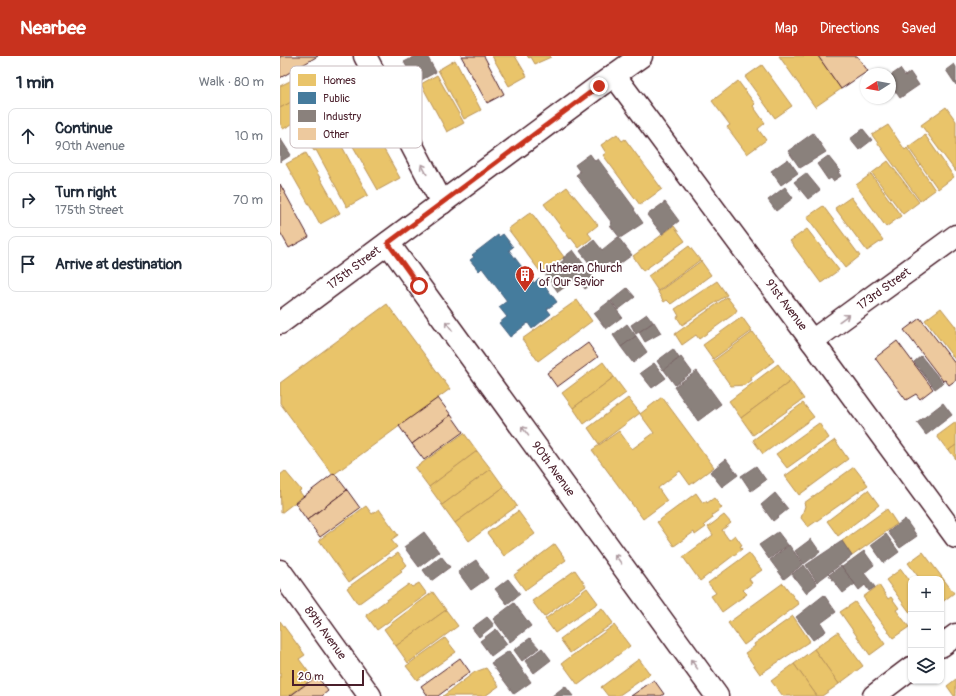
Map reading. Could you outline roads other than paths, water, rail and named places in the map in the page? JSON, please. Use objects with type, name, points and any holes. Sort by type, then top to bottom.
[{"type":"street","points":[[365,56],[370,66]]},
{"type":"street","name":"175th Street","points":[[280,323],[641,56]]},
{"type":"street","name":"91st Avenue","points":[[614,75],[956,537]]},
{"type":"street","points":[[413,148],[442,203]]},
{"type":"street","name":"173rd Street","points":[[812,341],[956,236]]},
{"type":"street","name":"90th Avenue","points":[[388,243],[717,696]]},
{"type":"street","name":"89th Avenue","points":[[280,571],[370,696]]},
{"type":"street","points":[[944,644],[956,635]]},
{"type":"street","points":[[874,696],[908,670]]},
{"type":"place","name":"Lutheran Church of Our Savior","points":[[525,292]]}]
